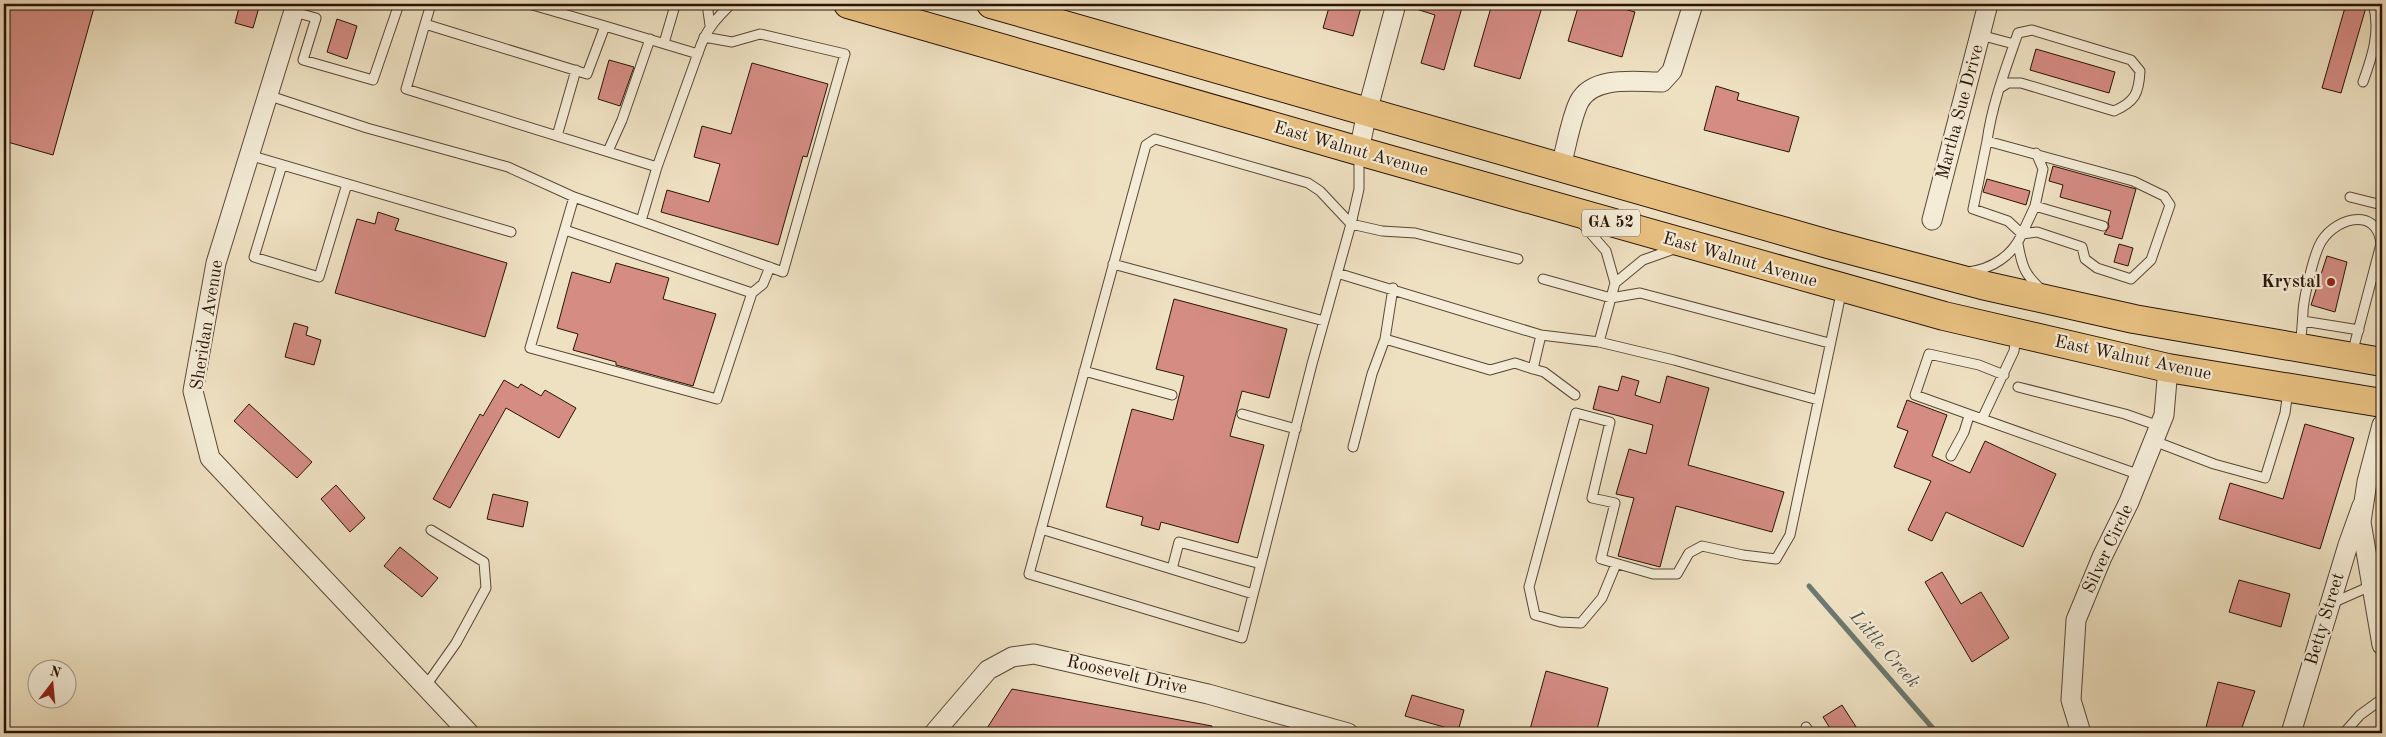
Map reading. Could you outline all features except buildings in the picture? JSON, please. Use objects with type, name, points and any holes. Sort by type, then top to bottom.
[{"type":"main road","name":"East Walnut Avenue","points":[[848,4],[1842,289],[2016,333],[2168,368],[2382,403]]},
{"type":"main road","name":"GA 52","points":[[991,4],[1942,275],[2134,319],[2382,362]]},
{"type":"street","points":[[1359,151],[1367,112],[1396,4]]},
{"type":"street","points":[[1561,166],[1579,102],[1591,90],[1605,84],[1662,82],[1672,71],[1693,4]]},
{"type":"street","name":"Martha Sue Drive","points":[[1932,220],[1988,4]]},
{"type":"street","name":"Sheridan Avenue","points":[[295,8],[216,263],[193,391],[210,458],[469,733]]},
{"type":"street","name":"Silver Circle","points":[[2081,733],[2071,700],[2076,620],[2102,557],[2129,502],[2164,415],[2168,368]]},
{"type":"street","points":[[2382,426],[2362,506],[2361,522],[2377,584],[2382,645]]},
{"type":"street","name":"Betty Street","points":[[2291,733],[2362,506]]},
{"type":"street","name":"Roosevelt Drive","points":[[934,733],[988,670],[1012,657],[1034,654],[1208,694],[1348,733]]},
{"type":"lane","points":[[295,8],[316,18],[303,60],[373,80],[399,4]]},
{"type":"lane","points":[[431,4],[406,89],[657,167]]},
{"type":"lane","points":[[529,4],[698,54]]},
{"type":"lane","points":[[664,43],[674,9],[669,4]]},
{"type":"lane","points":[[707,4],[710,25]]},
{"type":"lane","points":[[641,221],[657,167],[704,38],[710,25],[731,4]]},
{"type":"lane","points":[[2363,82],[2379,30],[2373,4]]},
{"type":"lane","points":[[425,24],[587,74],[605,26]]},
{"type":"lane","points":[[2000,88],[2008,83],[2021,83],[2114,111],[2130,104],[2139,86],[2140,71],[2131,60],[2032,30],[2018,33],[1990,116],[1987,141],[1973,209],[2008,221],[2022,234]]},
{"type":"lane","points":[[267,95],[367,128],[508,167],[574,197],[783,272],[845,54],[760,34],[732,42],[704,38]]},
{"type":"lane","points":[[1980,36],[2014,44]]},
{"type":"lane","points":[[608,151],[622,120],[650,39]]},
{"type":"lane","points":[[557,136],[576,70]]},
{"type":"lane","points":[[1359,151],[1358,189],[1351,224],[1242,638],[1029,574],[1146,145],[1155,140],[1308,183],[1320,191],[1351,224],[1382,231],[1415,233],[1518,259]]},
{"type":"lane","points":[[1987,141],[2133,181],[2164,196],[2170,205],[2152,260],[2131,279],[2097,268],[2085,259],[2082,247],[2037,232],[2022,234]]},
{"type":"lane","points":[[1942,275],[1978,271],[2000,261],[2018,244],[2035,206],[2043,169],[2036,153]]},
{"type":"lane","points":[[248,155],[511,232]]},
{"type":"lane","points":[[282,164],[254,257],[319,277],[347,184]]},
{"type":"lane","points":[[574,197],[530,348],[717,399],[752,293],[763,284],[770,267]]},
{"type":"lane","points":[[2350,197],[2382,205]]},
{"type":"lane","points":[[2035,206],[2103,226]]},
{"type":"lane","points":[[1573,212],[1586,231],[1606,251],[1615,283],[1599,342]]},
{"type":"lane","points":[[2300,348],[2303,312],[2319,246],[2326,236],[2346,220],[2358,218],[2369,222],[2380,234],[2382,242],[2351,357]]},
{"type":"lane","points":[[565,230],[752,293]]},
{"type":"lane","points":[[1615,283],[1643,260],[1686,244]]},
{"type":"lane","points":[[2018,244],[2022,266],[2029,278],[2055,301]]},
{"type":"lane","points":[[1113,264],[1324,321]]},
{"type":"lane","points":[[1338,273],[1394,288],[1541,335],[1599,342],[1674,360],[1818,400]]},
{"type":"lane","points":[[1543,279],[1611,298],[1640,293],[1829,343]]},
{"type":"lane","points":[[1354,447],[1372,374],[1384,339],[1394,288]]},
{"type":"lane","points":[[1616,564],[1602,598],[1581,623],[1560,622],[1535,615],[1529,587],[1576,413],[1610,422],[1592,498],[1616,504],[1601,559],[1653,574],[1677,574],[1689,553],[1702,546],[1743,555],[1776,559],[1790,535],[1829,343],[1842,289]]},
{"type":"lane","points":[[2303,321],[2359,330]]},
{"type":"lane","points":[[1982,419],[2014,352],[2016,333]]},
{"type":"lane","points":[[1533,369],[1541,335]]},
{"type":"lane","points":[[1384,339],[1490,370],[1515,363],[1544,372],[1575,395]]},
{"type":"lane","points":[[2004,375],[1979,365],[1929,354],[1915,395],[1969,416],[2140,475]]},
{"type":"lane","points":[[1084,371],[1172,395]]},
{"type":"lane","points":[[2018,387],[2126,414],[2156,434],[2214,464],[2264,478],[2285,413],[2288,388]]},
{"type":"lane","points":[[1242,414],[1296,429]]},
{"type":"lane","points":[[1951,456],[1964,432],[1969,416]]},
{"type":"lane","points":[[1041,529],[1253,594]]},
{"type":"lane","points":[[425,687],[456,643],[486,588],[484,562],[431,530]]},
{"type":"lane","points":[[1172,569],[1179,542],[1261,564]]},
{"type":"lane","points":[[2330,604],[2377,584]]},
{"type":"lane","points":[[2344,733],[2360,715],[2382,699]]},
{"type":"waterway","name":"Little Creek","points":[[1809,586],[1937,733]]},
{"type":"place","name":"Krystal","points":[[2331,282]]}]
